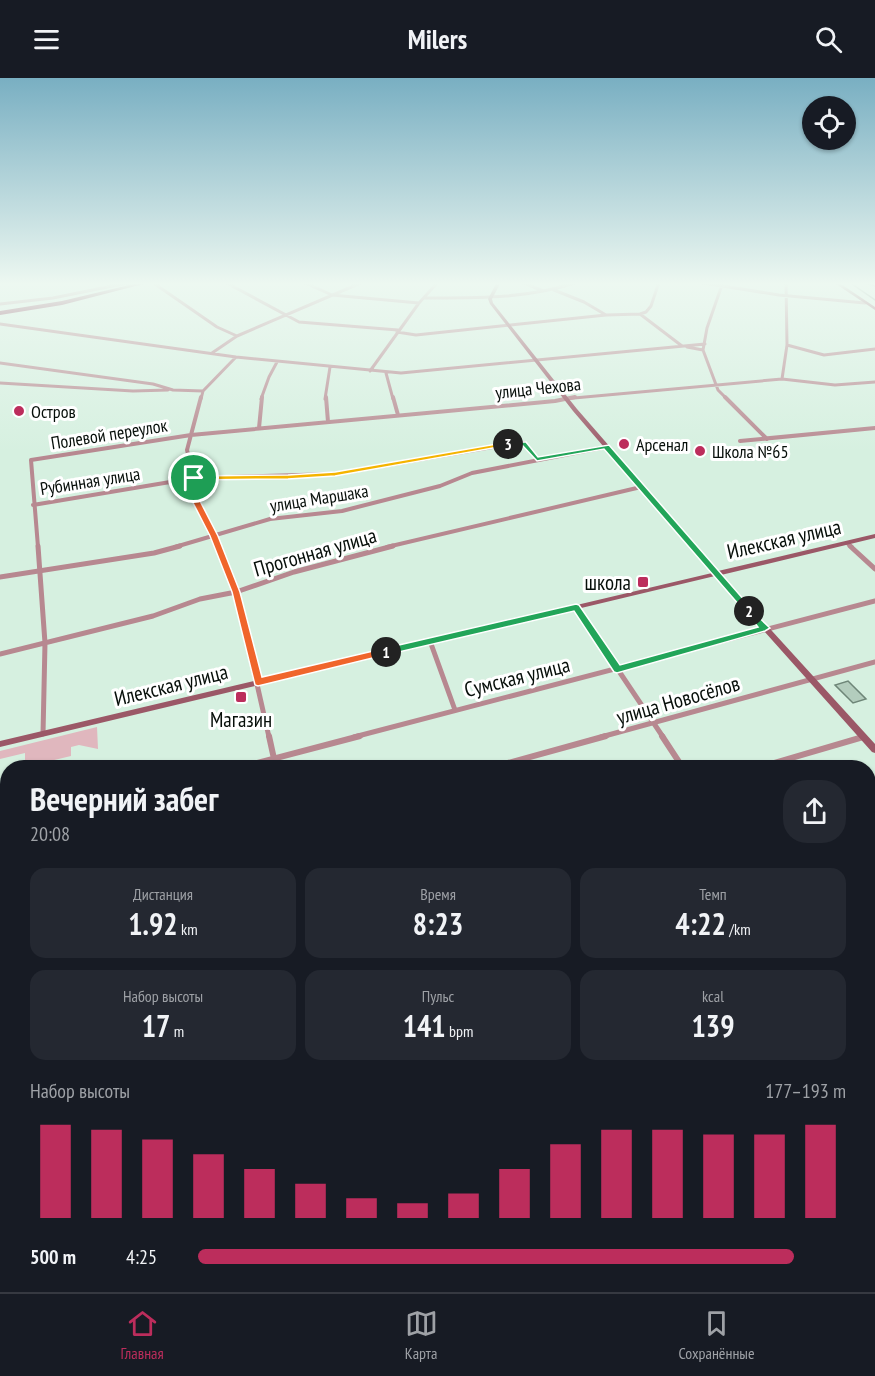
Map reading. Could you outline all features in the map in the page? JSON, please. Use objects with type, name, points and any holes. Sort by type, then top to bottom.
[{"type":"street","points":[[111,339],[236,357],[386,373],[536,362],[705,344]]},
{"type":"street","points":[[212,352],[233,339]]},
{"type":"street","points":[[370,370],[393,339]]},
{"type":"street","points":[[518,339],[640,487],[875,750]]},
{"type":"street","points":[[672,339],[682,346],[703,350]]},
{"type":"street","points":[[706,339],[703,350],[718,390],[767,439]]},
{"type":"street","points":[[782,379],[787,339]]},
{"type":"street","points":[[787,345],[824,355],[875,349]]},
{"type":"street","points":[[236,357],[203,391],[187,450],[194,478],[194,497],[214,536],[236,592],[274,758]]},
{"type":"street","points":[[259,428],[261,398],[277,362]]},
{"type":"street","points":[[0,363],[153,384],[173,390]]},
{"type":"street","points":[[328,422],[325,402],[330,366]]},
{"type":"street","points":[[386,373],[398,415]]},
{"type":"street","name":"улица Чехова","points":[[190,438],[203,434],[259,428],[782,379],[835,385],[875,382]]},
{"type":"street","points":[[0,383],[133,391],[203,391]]},
{"type":"street","points":[[740,441],[875,429]]},
{"type":"street","name":"Полевой переулок","points":[[31,460],[190,438]]},
{"type":"street","name":"Рубинная улица","points":[[33,504],[194,478],[335,474],[515,443],[524,443],[537,459]]},
{"type":"street","name":"улица Маршака","points":[[0,577],[154,553],[270,519],[342,511],[440,486],[472,473],[606,447]]},
{"type":"street","points":[[31,460],[45,643],[43,734]]},
{"type":"street","name":"Прогонная улица","points":[[0,654],[153,616],[200,599],[236,592],[294,572],[367,552],[640,487]]},
{"type":"street","name":"Илекская улица","points":[[0,744],[875,536]]},
{"type":"street","points":[[847,543],[875,569]]},
{"type":"street","name":"Сумская улица","points":[[267,760],[875,601]]},
{"type":"street","points":[[576,607],[678,760]]},
{"type":"street","points":[[430,641],[455,710]]},
{"type":"street","name":"улица Новосёлов","points":[[520,760],[875,662]]},
{"type":"street","points":[[785,760],[863,737]]},
{"type":"shaded area","points":[[97,727],[98,749],[79,745],[71,747],[71,756],[54,760],[25,760],[25,753],[0,759],[0,751]]},
{"type":"building","points":[[848,681],[866,699],[853,703],[835,685]]},
{"type":"place","name":"Остров","points":[[19,411]]},
{"type":"place","name":"Арсенал","points":[[624,444]]},
{"type":"place","name":"Школа №65","points":[[700,451]]},
{"type":"place","name":"школа","points":[[643,582]]},
{"type":"place","name":"Магазин","points":[[241,697]]},
{"type":"route","points":[[515,443],[524,443],[537,459],[606,447],[765,628],[617,669],[576,607],[258,682],[236,592],[214,536],[194,497],[194,478],[335,474],[515,443]]}]
